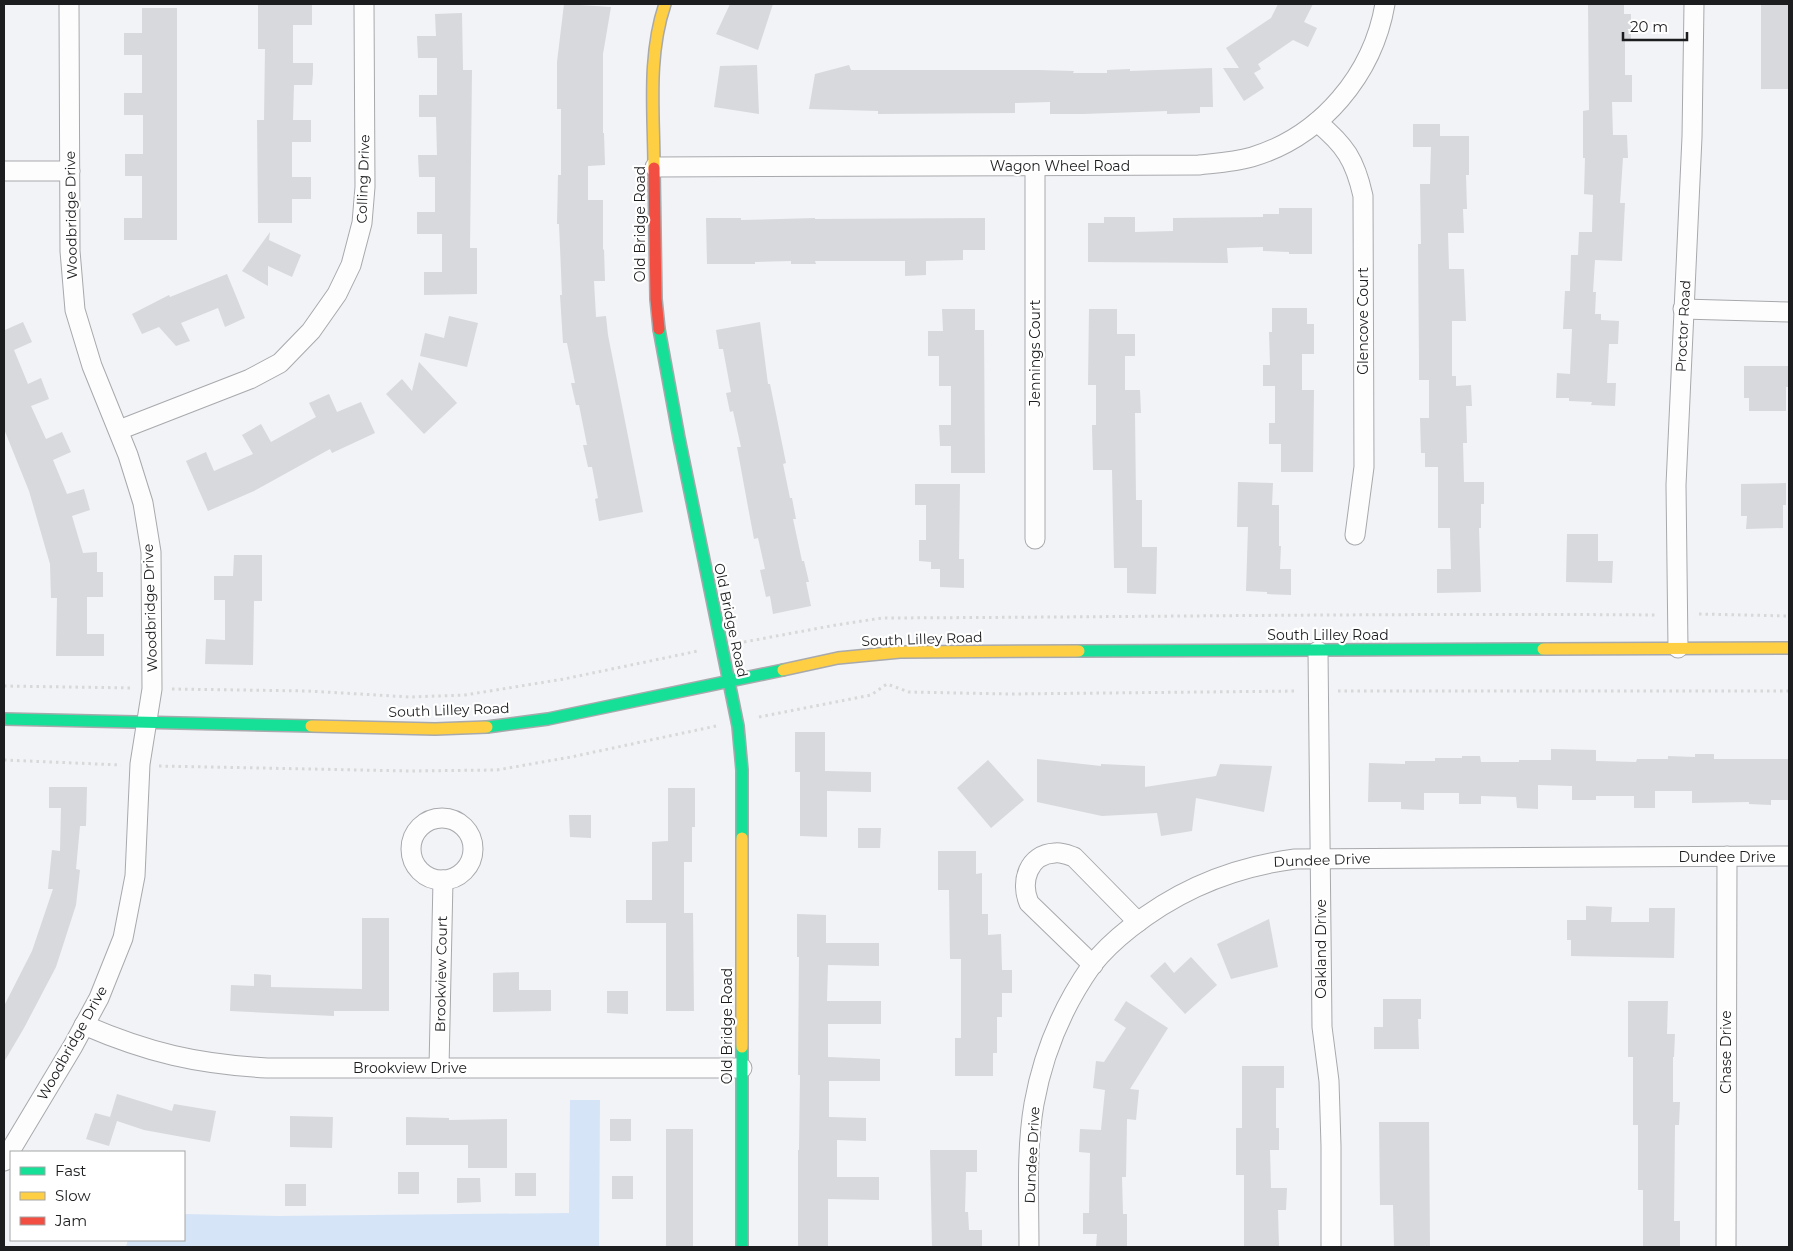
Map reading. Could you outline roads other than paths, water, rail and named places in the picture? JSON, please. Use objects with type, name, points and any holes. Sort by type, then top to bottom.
[{"type":"street","name":"Woodbridge Drive","points":[[11,1151],[73,1046],[99,998],[123,938],[130,910],[136,867],[140,764],[152,689],[151,552],[143,503],[119,430],[92,366],[75,310],[70,251],[69,4]]},
{"type":"street","name":"Colling Drive","points":[[119,430],[250,379],[280,363],[311,331],[337,294],[351,265],[362,222],[365,187],[364,4]]},
{"type":"street","name":"Old Bridge Road","points":[[665,4],[660,17],[654,52],[654,257],[659,335],[738,726],[742,770],[742,1247]]},
{"type":"street","name":"Wagon Wheel Road","points":[[654,167],[1199,165],[1226,163],[1253,156],[1295,137],[1317,122],[1338,102],[1365,64],[1382,23],[1385,4]]},
{"type":"street","name":"Proctor Road","points":[[1678,648],[1676,485],[1692,137],[1694,4]]},
{"type":"street","name":"Glencove Court","points":[[1317,122],[1335,137],[1348,153],[1359,176],[1363,196],[1364,467],[1355,535]]},
{"type":"street","name":"Jennings Court","points":[[1035,166],[1035,539]]},
{"type":"street","points":[[4,172],[70,171]]},
{"type":"street","points":[[1683,309],[1789,312]]},
{"type":"street","name":"South Lilley Road","points":[[4,719],[436,729],[485,727],[548,719],[838,658],[900,652],[1789,648]]},
{"type":"street","name":"Oakland Drive","points":[[1318,651],[1322,1027],[1329,1081],[1331,1247]]},
{"type":"street","points":[[1093,965],[1029,903],[1025,894],[1024,883],[1027,872],[1034,862],[1054,852],[1074,857],[1138,922]]},
{"type":"street","name":"Chase Drive","points":[[1726,1247],[1727,856]]},
{"type":"street","name":"Dundee Drive","points":[[1029,1247],[1031,1133],[1039,1078],[1050,1043],[1067,1006],[1093,965],[1113,942],[1138,922],[1187,890],[1224,874],[1264,863],[1295,859],[1789,856]]},
{"type":"street","name":"Brookview Court","points":[[439,1068],[443,880]]},
{"type":"street","name":"Brookview Drive","points":[[84,1025],[123,1042],[153,1051],[183,1059],[225,1066],[267,1068],[742,1068]]}]
